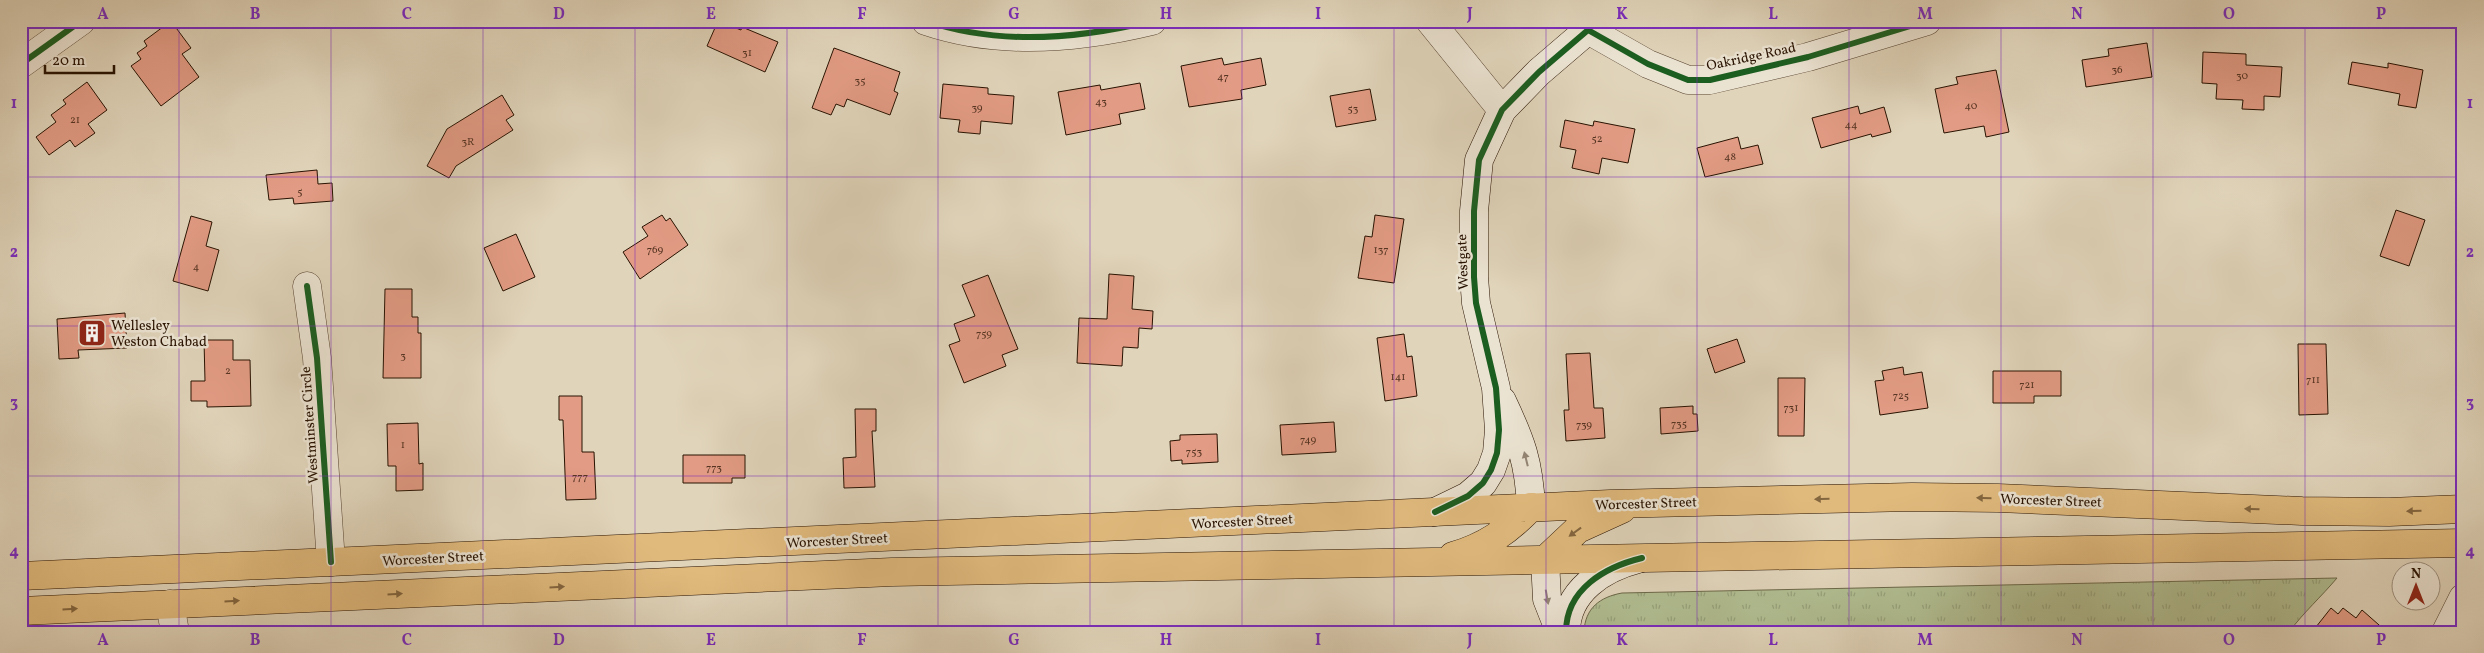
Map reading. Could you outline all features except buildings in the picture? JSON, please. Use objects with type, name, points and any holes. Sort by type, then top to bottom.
[{"type":"highway","name":"Worcester Street","points":[[21,576],[1653,503],[1912,497],[2311,511],[2463,509]]},
{"type":"highway","points":[[1545,560],[1566,538],[1590,522],[1619,510],[1653,503]]},
{"type":"highway","points":[[1412,564],[1454,556],[1485,545],[1507,530],[1531,507]]},
{"type":"highway","points":[[21,611],[884,573],[2463,543]]},
{"type":"street","points":[[21,64],[81,21]]},
{"type":"street","points":[[926,21],[950,30],[996,37],[1050,37],[1152,21]]},
{"type":"street","points":[[1430,21],[1502,110]]},
{"type":"street","name":"Oakridge Road","points":[[1590,25],[1648,64],[1688,80],[1710,80],[1808,56],[1927,21]]},
{"type":"street","name":"Westgate","points":[[1435,512],[1468,496],[1483,483],[1491,470],[1497,453],[1499,430],[1496,388],[1476,303],[1473,246],[1479,160],[1502,110],[1539,72],[1590,25]]},
{"type":"street","name":"Westminster Circle","points":[[307,286],[317,358],[331,562]]},
{"type":"street","name":"Westgate","points":[[1496,388],[1525,452],[1530,476],[1531,507]]},
{"type":"street","points":[[1566,632],[1572,604],[1588,584],[1612,568],[1642,558]]},
{"type":"street","points":[[1545,560],[1547,599],[1560,632]]},
{"type":"street","points":[[2446,632],[2463,598]]},
{"type":"street","points":[[170,604],[175,632]]},
{"type":"green space","points":[[2337,578],[2289,632],[1584,632],[1587,616],[1595,605],[1607,597],[1622,593]]},
{"type":"waterway","points":[[1675,632],[1732,629],[1764,632]]},
{"type":"cycle path","points":[[21,64],[81,21]]},
{"type":"cycle path","points":[[926,21],[954,29],[1010,37],[1067,36],[1152,21]]},
{"type":"cycle path","points":[[1435,512],[1468,496],[1483,483],[1491,470],[1497,453],[1499,430],[1496,388],[1476,303],[1474,277],[1474,211],[1479,160],[1502,110],[1539,72],[1588,30],[1593,21]]},
{"type":"cycle path","points":[[1588,30],[1648,64],[1688,80],[1710,80],[1808,57],[1927,21]]},
{"type":"cycle path","points":[[307,286],[317,358],[331,562]]},
{"type":"cycle path","points":[[1566,632],[1568,617],[1573,604],[1580,592],[1590,582],[1615,567],[1642,558]]},
{"type":"place","name":"Wellesley Weston Chabad","points":[[92,333]]}]
